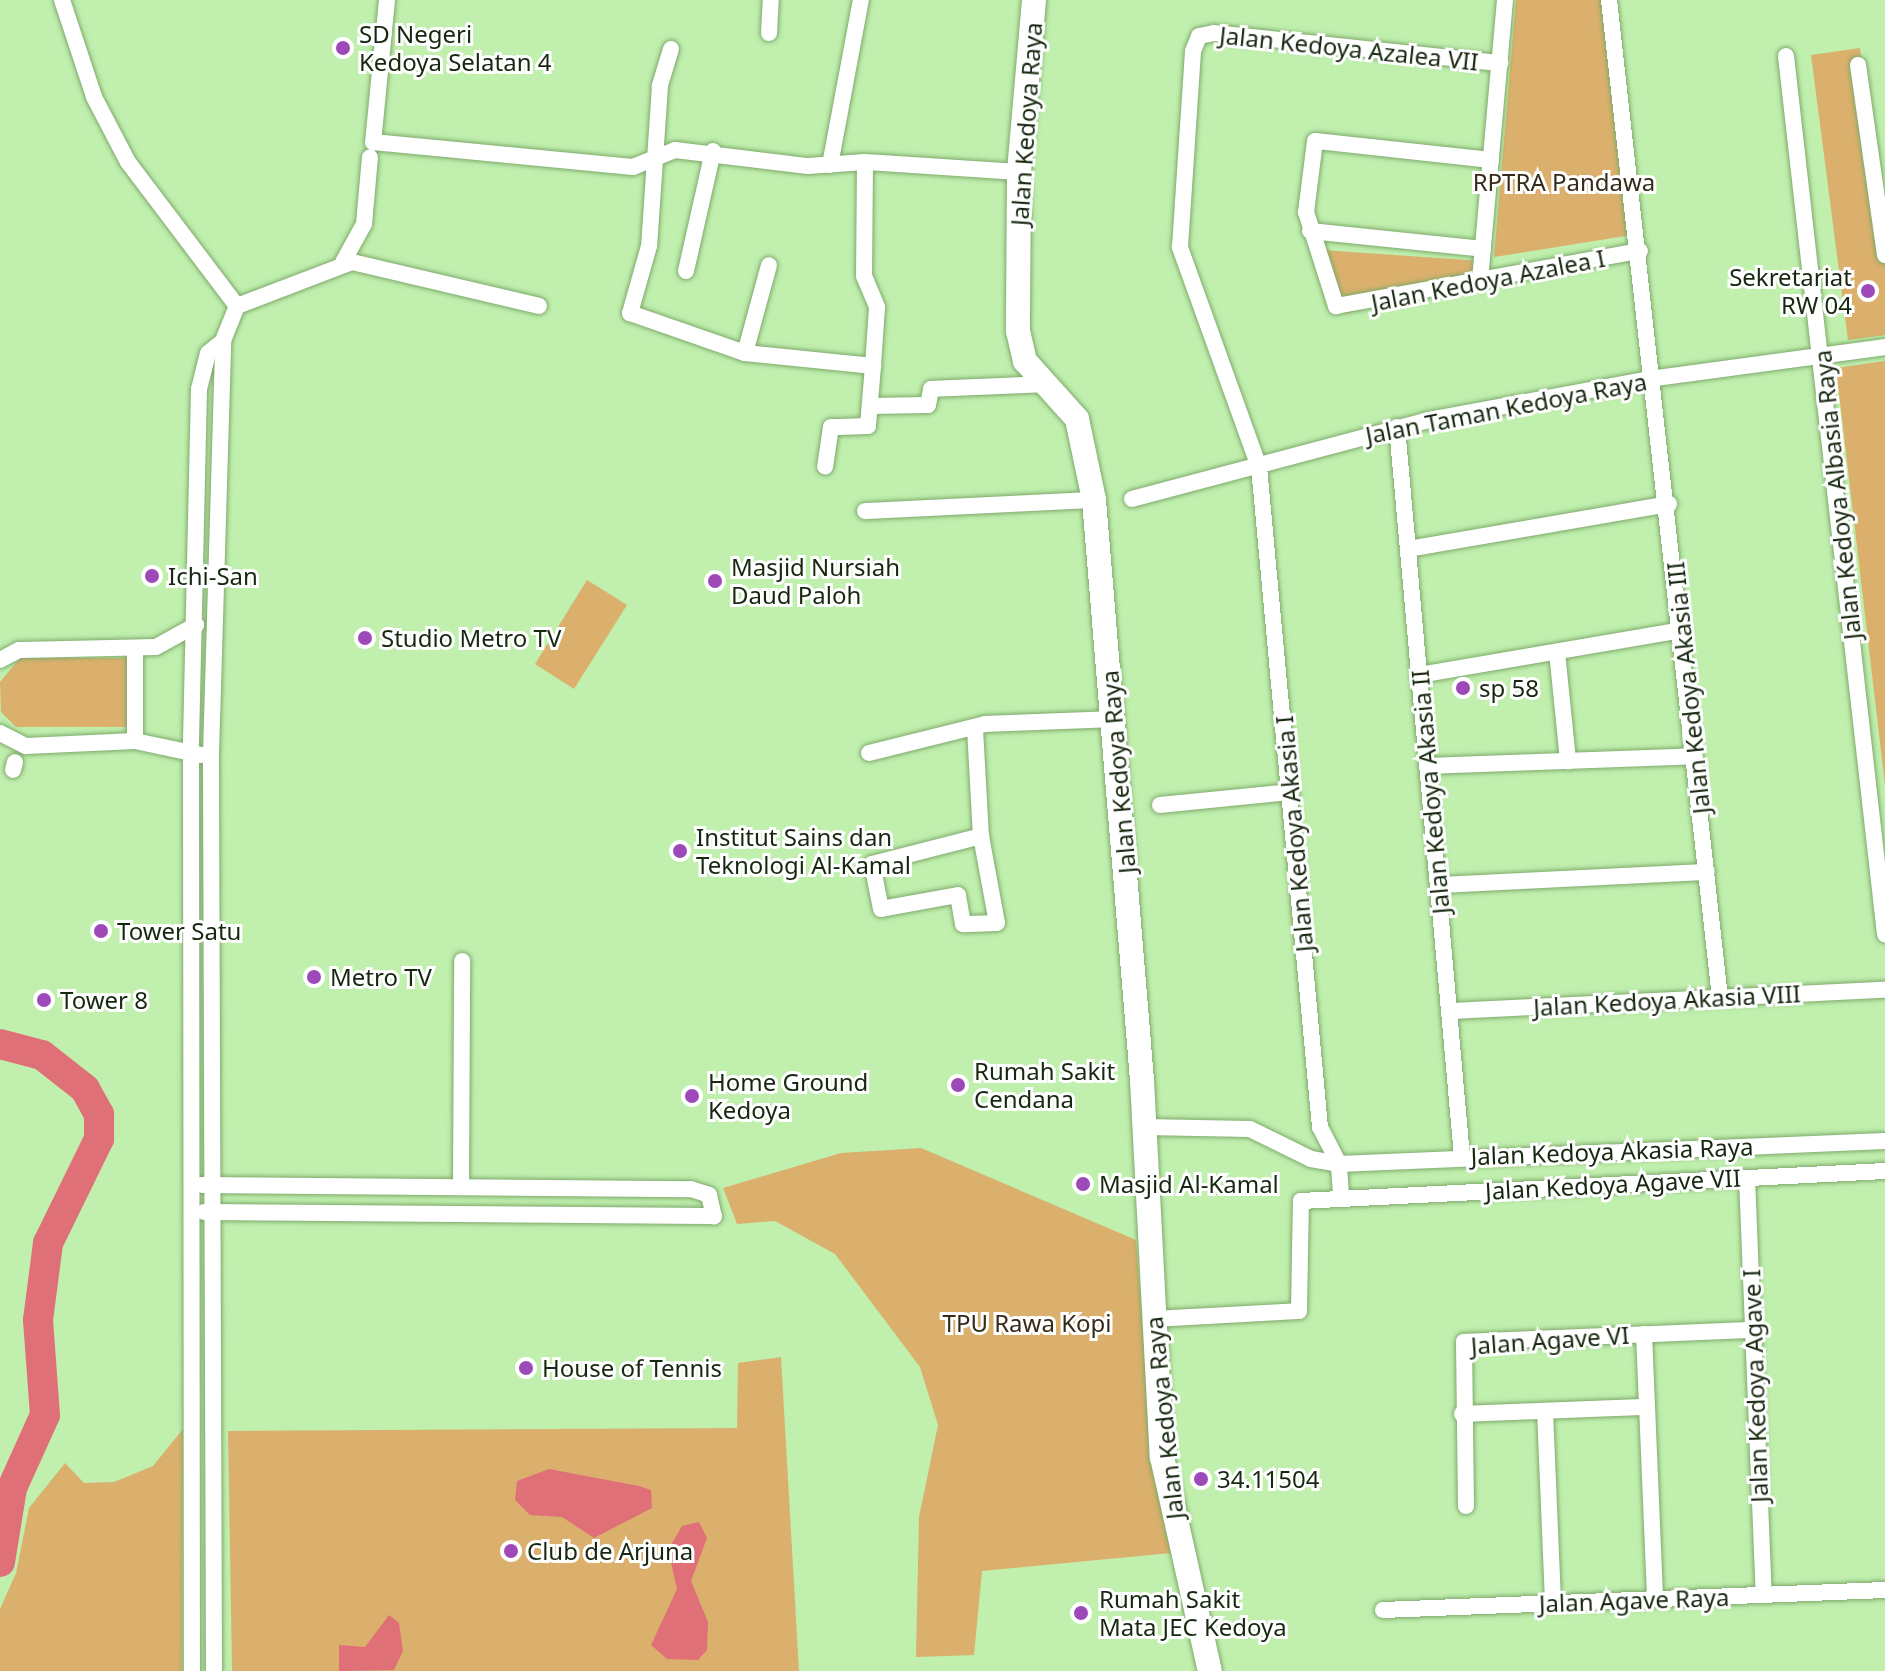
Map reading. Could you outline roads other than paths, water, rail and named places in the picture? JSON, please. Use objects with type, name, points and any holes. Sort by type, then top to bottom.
[{"type":"street","points":[[62,0],[94,97],[128,162],[237,306]]},
{"type":"street","points":[[387,0],[373,142],[622,167],[656,157],[713,151],[830,165],[865,162],[1019,172]]},
{"type":"street","points":[[769,33],[771,0]]},
{"type":"street","points":[[830,165],[861,0]]},
{"type":"street","name":"Jalan Kedoya Raya","points":[[1034,0],[1019,172],[1018,331],[1025,361],[1077,419],[1094,500],[1114,719],[1144,1127],[1152,1319],[1162,1457],[1183,1564],[1195,1671]]},
{"type":"street","points":[[1480,280],[1505,0]]},
{"type":"street","name":"Jalan Kedoya Akasia III","points":[[1609,0],[1656,378],[1720,997]]},
{"type":"street","name":"Jalan Kedoya Azalea VII","points":[[1199,36],[1500,63]]},
{"type":"street","name":"Jalan Kedoya Akasia I","points":[[1199,36],[1178,205],[1180,247],[1259,467],[1320,1127],[1339,1164],[1341,1195]]},
{"type":"street","points":[[671,49],[660,86],[649,246],[630,313],[745,353],[873,366]]},
{"type":"street","name":"Jalan Kedoya Albasia Raya","points":[[1786,56],[1885,934]]},
{"type":"street","points":[[1858,65],[1880,181],[1885,255]]},
{"type":"street","points":[[1483,249],[1310,231],[1306,191],[1315,141],[1491,160]]},
{"type":"street","points":[[686,271],[713,151]]},
{"type":"street","points":[[343,262],[364,224],[370,157]]},
{"type":"street","points":[[825,467],[831,427],[868,426],[877,307],[864,276],[865,162]]},
{"type":"street","name":"Jalan Kedoya Azalea I","points":[[1310,231],[1336,306],[1640,251]]},
{"type":"street","points":[[214,1671],[211,754],[223,341],[237,306],[343,262],[539,306]]},
{"type":"street","points":[[745,353],[769,265]]},
{"type":"street","points":[[192,1671],[195,1185],[192,625],[199,389],[208,353],[223,341]]},
{"type":"street","name":"Jalan Taman Kedoya Raya","points":[[1132,499],[1259,467],[1397,427],[1656,378],[1885,347]]},
{"type":"street","points":[[870,406],[928,405],[931,389],[1046,384]]},
{"type":"street","name":"Jalan Kedoya Akasia II","points":[[1397,427],[1462,1157]]},
{"type":"street","points":[[865,511],[1094,500]]},
{"type":"street","points":[[1408,549],[1669,504]]},
{"type":"street","points":[[0,660],[19,650],[156,647],[192,625],[213,625]]},
{"type":"street","points":[[1419,675],[1682,630]]},
{"type":"street","points":[[135,649],[135,741]]},
{"type":"street","points":[[1557,652],[1568,761]]},
{"type":"street","points":[[869,753],[975,729],[1114,719]]},
{"type":"street","points":[[975,729],[981,836],[997,923],[963,924],[958,895],[881,909],[872,864],[981,836]]},
{"type":"street","points":[[0,733],[26,746],[135,741],[191,755],[211,754]]},
{"type":"street","points":[[1427,766],[1695,756]]},
{"type":"street","points":[[1160,805],[1291,792]]},
{"type":"street","points":[[1438,885],[1707,872]]},
{"type":"street","points":[[461,1187],[462,961]]},
{"type":"street","name":"Jalan Kedoya Akasia VIII","points":[[1449,1011],[1885,990]]},
{"type":"street","name":"Jalan Kedoya Akasia Raya","points":[[1144,1127],[1250,1129],[1311,1159],[1339,1164],[1885,1141]]},
{"type":"street","name":"Jalan Kedoya Agave VII","points":[[1152,1319],[1299,1311],[1298,1204],[1341,1195],[1885,1171]]},
{"type":"street","name":"Jalan Kedoya Agave I","points":[[1747,1178],[1764,1594]]},
{"type":"street","points":[[194,1212],[714,1216],[709,1195],[691,1189],[195,1185]]},
{"type":"street","name":"Jalan Agave VI","points":[[1466,1506],[1462,1414],[1464,1342],[1753,1330]]},
{"type":"street","points":[[1644,1334],[1655,1599]]},
{"type":"street","points":[[1462,1414],[1647,1407]]},
{"type":"street","points":[[1545,1411],[1553,1603]]},
{"type":"street","name":"Jalan Kedoya Raya","points":[[1183,1564],[1200,1610],[1210,1671]]},
{"type":"street","name":"Jalan Agave Raya","points":[[1383,1610],[1885,1590]]},
{"type":"waterway","points":[[0,1044],[42,1055],[85,1089],[99,1114],[99,1139],[48,1243],[38,1320],[45,1415],[12,1488],[0,1562]]},
{"type":"place","name":"SD Negeri Kedoya Selatan 4","points":[[343,48]]},
{"type":"place","name":"Sekretariat RW 04","points":[[1868,291]]},
{"type":"place","name":"Ichi-San","points":[[152,576]]},
{"type":"place","name":"Masjid Nursiah Daud Paloh","points":[[715,581]]},
{"type":"place","name":"Studio Metro TV","points":[[365,638]]},
{"type":"place","name":"sp 58","points":[[1463,688]]},
{"type":"place","name":"Institut Sains dan Teknologi Al-Kamal","points":[[680,851]]},
{"type":"place","name":"Tower Satu","points":[[101,931]]},
{"type":"place","name":"Metro TV","points":[[314,977]]},
{"type":"place","name":"Tower 8","points":[[44,1000]]},
{"type":"place","name":"Rumah Sakit Cendana","points":[[958,1085]]},
{"type":"place","name":"Home Ground Kedoya","points":[[692,1096]]},
{"type":"place","name":"Masjid Al-Kamal","points":[[1083,1184]]},
{"type":"place","name":"House of Tennis","points":[[526,1368]]},
{"type":"place","name":"34.11504","points":[[1201,1479]]},
{"type":"place","name":"Club de Arjuna","points":[[511,1551]]},
{"type":"place","name":"Rumah Sakit Mata JEC Kedoya","points":[[1081,1613]]},
{"type":"park label","name":"RPTRA Pandawa","points":[[1564,182]]},
{"type":"park label","name":"TPU Rawa Kopi","points":[[1027,1323]]}]
